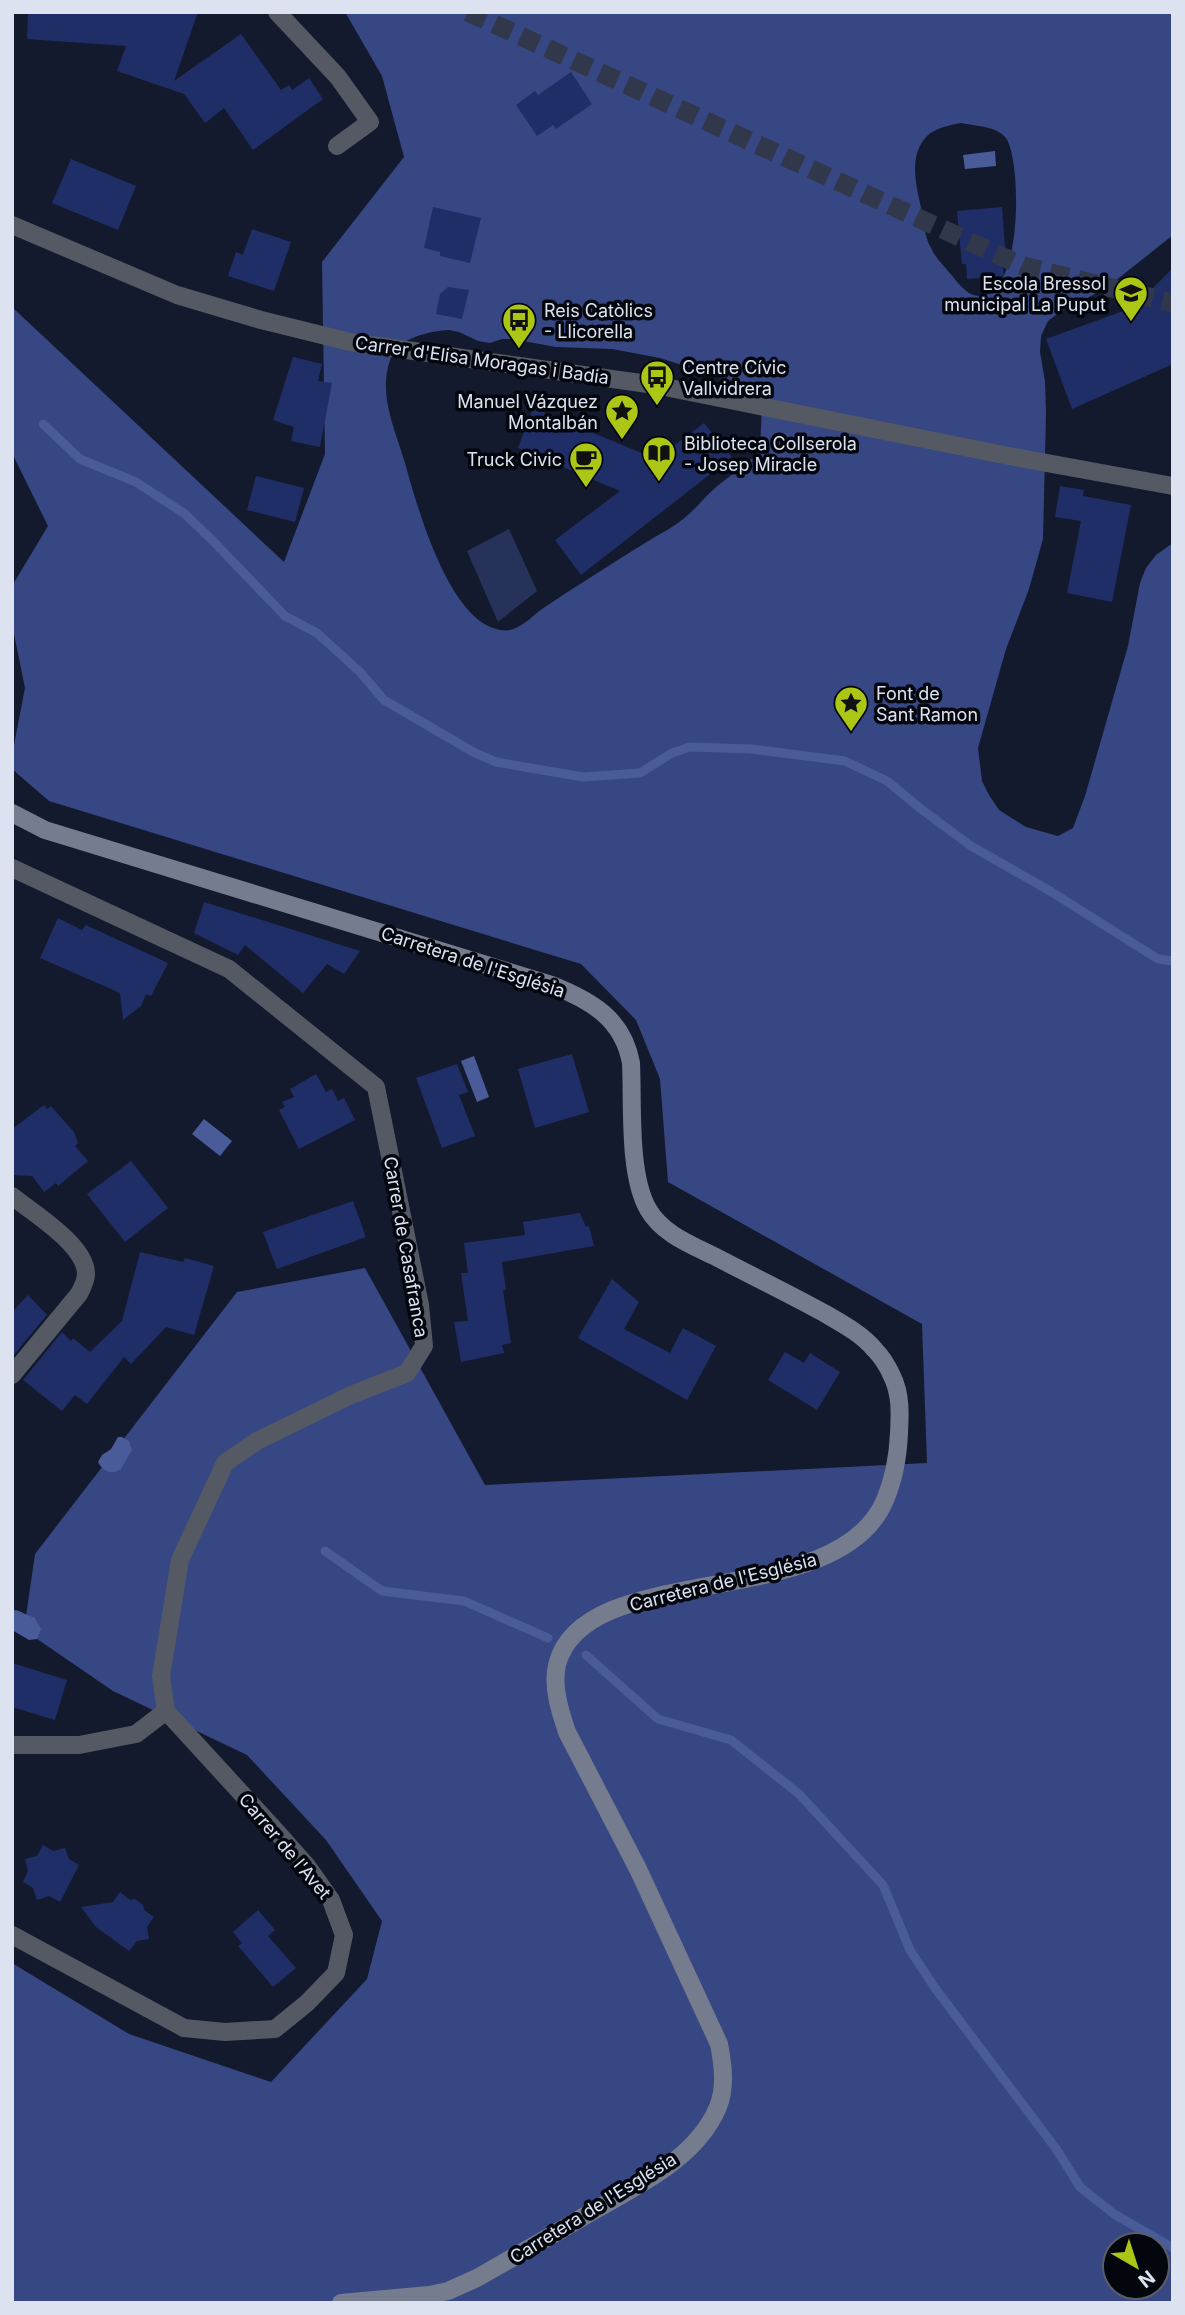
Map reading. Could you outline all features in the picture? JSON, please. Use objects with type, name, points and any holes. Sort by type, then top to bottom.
[{"type":"main road","name":"Carretera de l'Església","points":[[12,813],[45,830],[552,985],[589,1002],[608,1017],[624,1037],[629,1049],[635,1166],[645,1202],[654,1218],[678,1238],[804,1302],[866,1340],[884,1361],[894,1378],[899,1396],[899,1439],[892,1480],[876,1518],[861,1533],[841,1548],[793,1568],[663,1596],[613,1609],[594,1617],[570,1637],[557,1665],[559,1710],[567,1732],[638,1870],[719,2044],[723,2087],[719,2105],[710,2122],[696,2142],[656,2174],[477,2278],[448,2291],[429,2295],[341,2303]]},
{"type":"street","points":[[276,12],[338,77],[370,122],[337,146]]},
{"type":"street","name":"Carrer d'Elisa Moragas i Badia","points":[[12,225],[177,295],[261,320],[350,342],[655,384],[1009,456],[1173,486]]},
{"type":"street","name":"Carrer de Casafranca","points":[[12,868],[229,968],[376,1087],[420,1305],[424,1346],[407,1373],[351,1395],[269,1436],[225,1463],[180,1560],[161,1676],[166,1711]]},
{"type":"street","points":[[12,1196],[75,1248],[84,1262],[86,1273],[79,1294],[12,1375]]},
{"type":"street","points":[[12,1745],[79,1745],[136,1734],[166,1711]]},
{"type":"street","name":"Carrer de l'Avet","points":[[12,1935],[184,2028],[225,2032],[275,2029],[307,2003],[336,1973],[344,1934],[331,1900],[291,1848],[166,1711]]},
{"type":"shaded area","points":[[345,12],[1173,12],[1173,235],[1105,289],[1061,311],[1048,321],[1041,336],[1046,413],[1043,539],[1029,589],[1006,649],[978,748],[982,781],[999,810],[1026,827],[1058,836],[1073,828],[1085,796],[1128,646],[1140,583],[1146,568],[1156,555],[1170,545],[1173,546],[1173,2303],[12,2303],[12,1963],[129,2034],[271,2082],[367,1979],[382,1921],[326,1840],[247,1755],[113,1691],[24,1630],[35,1554],[237,1292],[365,1268],[485,1485],[927,1463],[922,1324],[668,1182],[660,1079],[636,1020],[581,964],[49,801],[12,769],[12,755],[25,688],[12,624],[12,586],[48,526],[12,453],[12,307],[284,562],[325,454],[322,262],[404,157],[382,76]],"holes":[[[961,123],[985,127],[1006,138],[1015,173],[1016,199],[1011,253],[1004,276],[993,291],[979,296],[961,287],[929,244],[916,183],[915,163],[921,144],[930,133]],[[449,330],[490,343],[512,339],[556,347],[612,349],[660,358],[739,383],[759,394],[762,404],[760,451],[679,522],[568,592],[523,624],[501,630],[482,623],[466,607],[438,560],[418,506],[387,399],[387,373],[390,360],[399,346],[423,334]]]},
{"type":"shaded area","points":[[995,151],[996,166],[965,169],[963,155]]},
{"type":"shaded area","points":[[509,529],[537,591],[498,622],[467,551]]},
{"type":"shaded area","points":[[474,1056],[489,1097],[477,1102],[461,1061]]},
{"type":"shaded area","points":[[204,1119],[232,1141],[220,1156],[192,1134]]},
{"type":"shaded area","points":[[118,1437],[129,1441],[132,1450],[121,1469],[108,1472],[98,1462]]},
{"type":"shaded area","points":[[12,1610],[34,1617],[41,1629],[37,1639],[29,1640],[12,1630]]},
{"type":"building","points":[[28,12],[198,12],[174,81],[241,34],[281,90],[289,85],[292,90],[309,78],[323,99],[253,150],[224,108],[205,123],[184,94],[117,71],[126,46],[27,39]]},
{"type":"building","points":[[571,72],[592,104],[556,129],[553,125],[537,136],[516,105],[535,91],[538,95]]},
{"type":"building","points":[[71,159],[136,186],[118,230],[52,203]]},
{"type":"building","points":[[433,207],[481,218],[470,263],[440,256],[440,252],[424,248]]},
{"type":"building","points":[[1002,207],[1006,261],[1002,261],[1004,276],[967,279],[966,264],[962,264],[957,211]]},
{"type":"building","points":[[252,229],[291,242],[274,291],[228,276],[236,252],[243,255]]},
{"type":"building","name":"Escola Bressol municipal La Puput","points":[[1173,268],[1173,364],[1072,409],[1046,339],[1134,307]]},
{"type":"building","points":[[448,287],[469,290],[462,319],[436,314],[440,294]]},
{"type":"building","points":[[293,357],[322,364],[318,381],[332,383],[320,447],[291,441],[294,427],[273,420]]},
{"type":"building","points":[[533,408],[656,459],[704,423],[732,457],[581,575],[555,540],[620,491],[518,448]]},
{"type":"building","points":[[256,476],[304,488],[295,522],[247,510]]},
{"type":"building","points":[[1060,486],[1084,490],[1083,496],[1131,505],[1112,602],[1067,593],[1081,521],[1055,517]]},
{"type":"building","points":[[204,902],[360,951],[344,974],[327,964],[303,993],[245,945],[238,955],[194,933]]},
{"type":"building","points":[[58,918],[82,930],[86,925],[168,963],[151,996],[146,994],[141,1006],[123,1020],[120,993],[40,958]]},
{"type":"building","points":[[572,1054],[589,1112],[535,1128],[518,1069]]},
{"type":"building","points":[[457,1064],[468,1092],[459,1095],[475,1136],[442,1148],[416,1078]]},
{"type":"building","points":[[316,1074],[326,1092],[332,1089],[338,1101],[344,1098],[355,1120],[299,1149],[279,1110],[285,1107],[282,1102],[294,1097],[290,1089]]},
{"type":"building","points":[[44,1105],[47,1109],[51,1106],[74,1132],[78,1143],[75,1146],[88,1161],[58,1186],[56,1183],[44,1192],[32,1176],[12,1175],[12,1129]]},
{"type":"building","points":[[131,1161],[168,1208],[125,1242],[87,1194]]},
{"type":"building","points":[[353,1201],[366,1237],[277,1269],[263,1232]]},
{"type":"building","points":[[580,1213],[586,1227],[589,1226],[594,1246],[502,1262],[511,1343],[502,1345],[504,1353],[461,1362],[454,1322],[468,1321],[461,1273],[468,1273],[464,1243],[525,1235],[523,1222]]},
{"type":"building","points":[[140,1252],[183,1262],[185,1258],[214,1266],[194,1335],[166,1327],[131,1364],[124,1357],[87,1404],[75,1395],[62,1411],[23,1380],[62,1332],[90,1352],[122,1321]]},
{"type":"building","points":[[612,1279],[639,1302],[624,1329],[670,1353],[683,1328],[716,1346],[687,1400],[578,1338]]},
{"type":"building","points":[[28,1295],[47,1315],[12,1357],[12,1312]]},
{"type":"building","points":[[785,1352],[804,1363],[810,1353],[840,1372],[817,1410],[768,1380]]},
{"type":"building","points":[[12,1663],[67,1680],[55,1720],[12,1707]]},
{"type":"building","points":[[43,1845],[53,1851],[65,1848],[69,1859],[79,1865],[60,1902],[49,1896],[37,1900],[33,1888],[23,1882],[28,1871],[25,1859],[37,1856]]},
{"type":"building","points":[[120,1892],[130,1900],[135,1899],[154,1917],[147,1927],[149,1939],[137,1941],[129,1951],[96,1927],[81,1907],[113,1902]]},
{"type":"building","points":[[258,1910],[275,1930],[268,1936],[296,1968],[273,1987],[238,1946],[242,1943],[233,1932]]},
{"type":"waterway","points":[[43,424],[80,459],[136,482],[185,514],[285,616],[317,633],[360,672],[384,700],[475,753],[496,762],[583,777],[640,773],[672,753],[690,747],[751,749],[845,761],[887,781],[971,846],[1050,891],[1158,959],[1173,961]]},
{"type":"waterway","points":[[325,1551],[382,1591],[464,1601],[548,1638]]},
{"type":"waterway","points":[[586,1655],[658,1719],[731,1740],[799,1794],[883,1885],[910,1950],[935,1988],[1057,2150],[1080,2187],[1114,2214],[1173,2248]]},
{"type":"tunnel","points":[[468,12],[1023,266],[1173,303]]},
{"type":"place","name":"Escola Bressol municipal La Puput","points":[[1131,323]]},
{"type":"place","name":"Reis Catòlics - Llicorella","points":[[519,350]]},
{"type":"place","name":"Centre Cívic Vallvidrera","points":[[657,407]]},
{"type":"place","name":"Manuel Vázquez Montalbán","points":[[622,441]]},
{"type":"place","name":"Biblioteca Collserola - Josep Miracle","points":[[659,483]]},
{"type":"place","name":"Truck Civic","points":[[586,489]]},
{"type":"place","name":"Font de Sant Ramon","points":[[851,733]]}]
